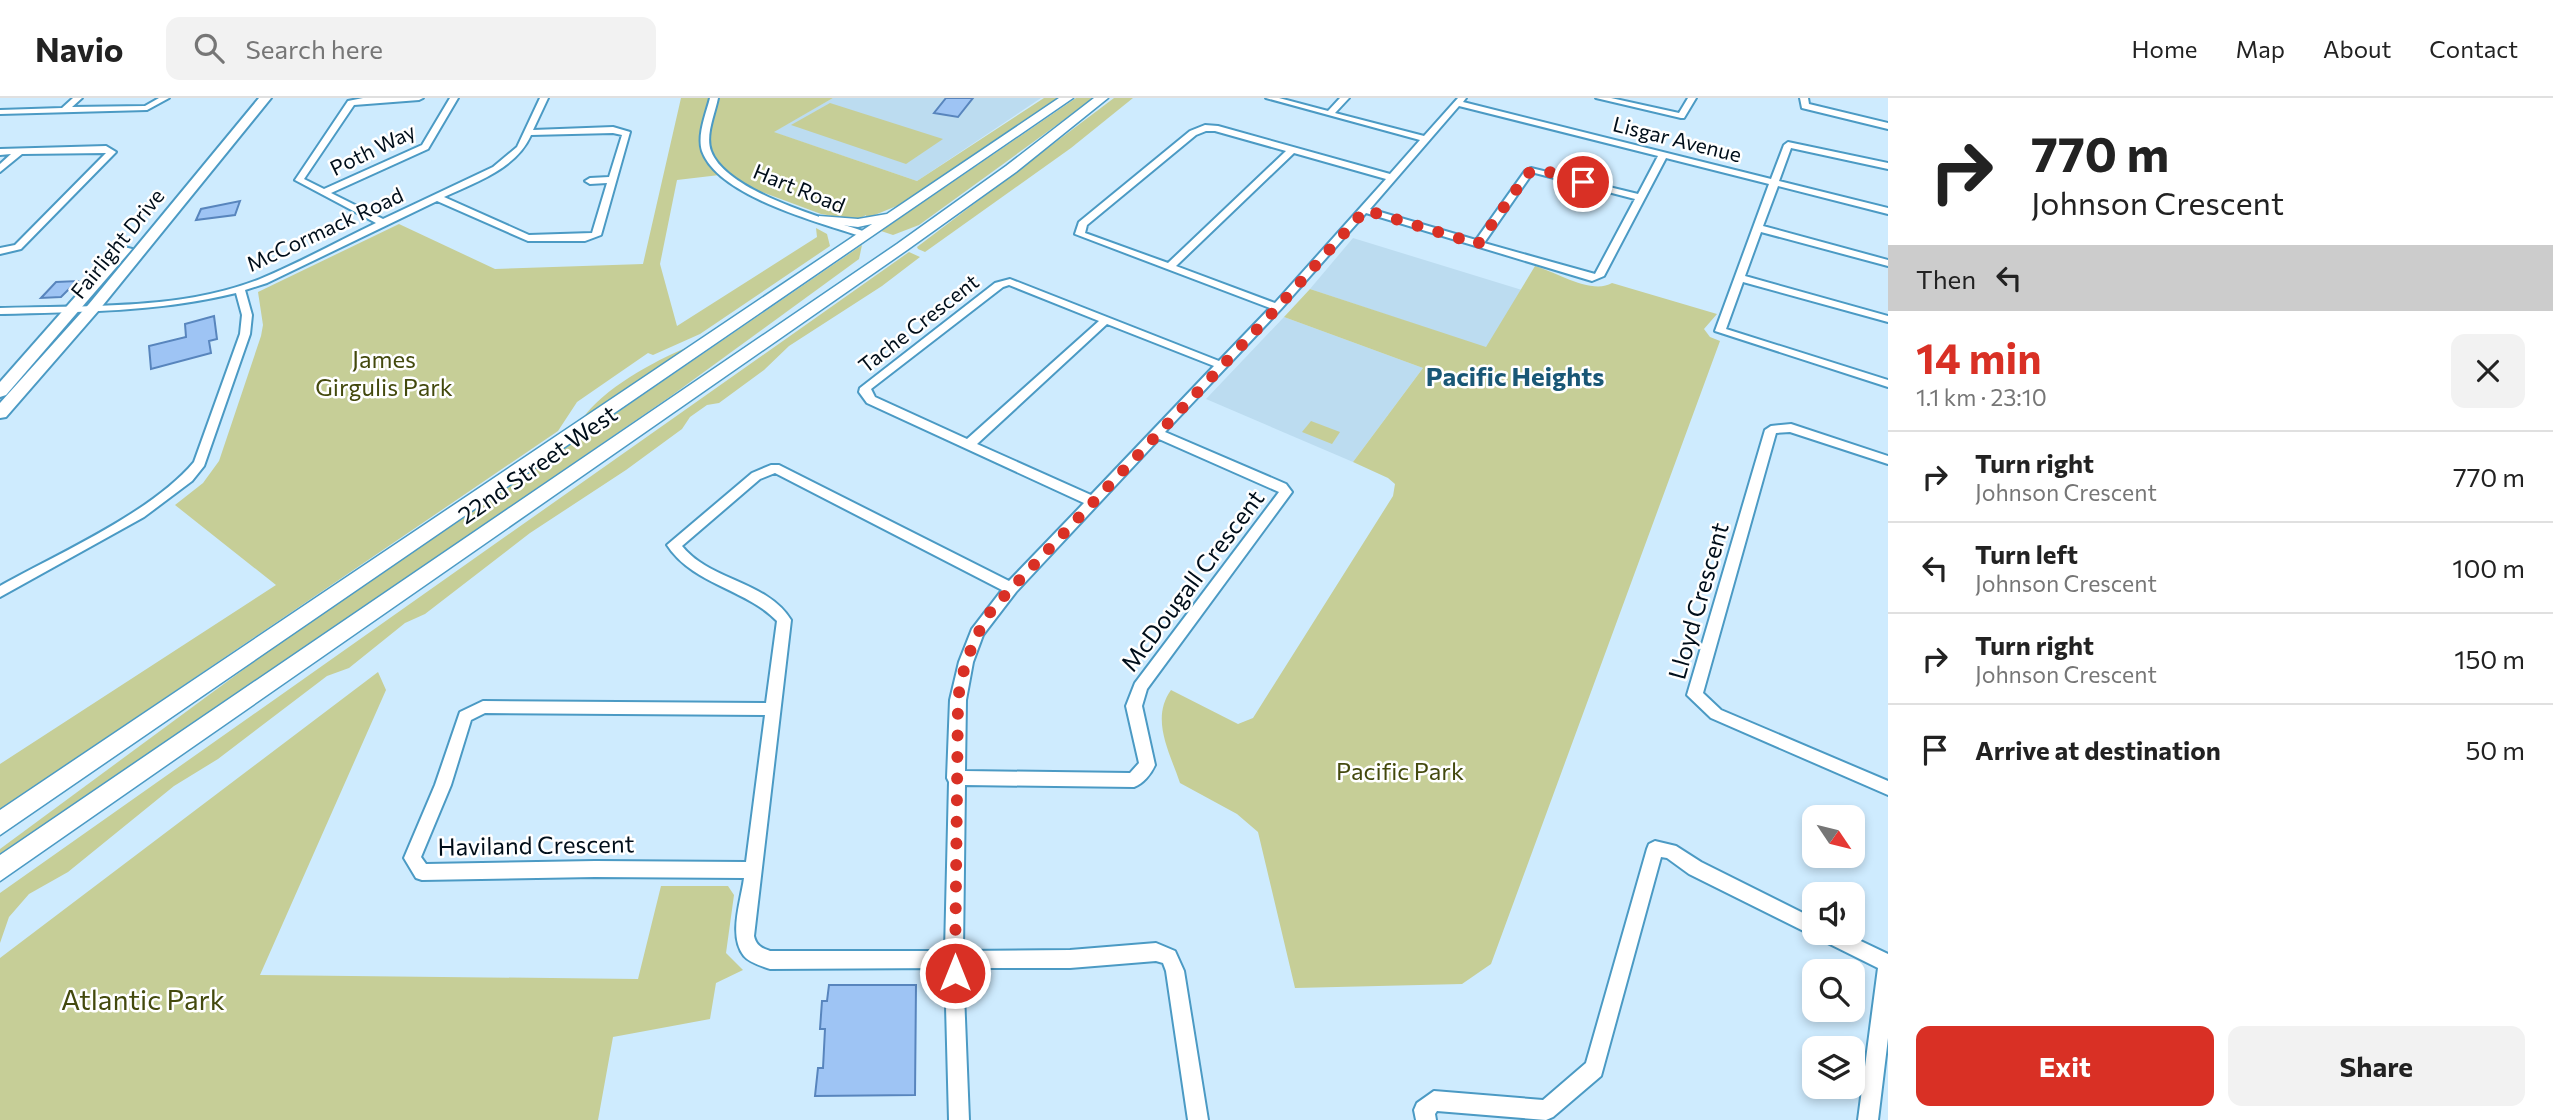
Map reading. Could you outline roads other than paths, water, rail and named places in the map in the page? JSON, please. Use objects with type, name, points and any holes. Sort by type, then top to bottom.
[{"type":"highway","name":"22nd Street West","points":[[0,824],[863,234],[1067,98]]},
{"type":"highway","name":"22nd Street West","points":[[0,869],[935,223],[1102,98]]},
{"type":"highway","points":[[824,219],[858,223],[898,212]]},
{"type":"highway","points":[[820,264],[838,238],[824,219]]},
{"type":"highway","points":[[863,234],[891,237],[935,223]]},
{"type":"highway","points":[[705,382],[753,340],[866,257],[871,246],[863,234]]},
{"type":"highway","points":[[0,836],[208,682]]},
{"type":"main road","name":"Fairlight Drive","points":[[0,392],[75,308],[252,98]]},
{"type":"main road","name":"Fairlight Drive","points":[[0,413],[94,307],[265,98]]},
{"type":"street","points":[[64,110],[78,98]]},
{"type":"street","points":[[0,112],[143,109],[157,105],[165,98]]},
{"type":"street","points":[[385,224],[299,180],[351,103],[419,98]]},
{"type":"street","name":"Poth Way","points":[[324,193],[425,148],[454,98]]},
{"type":"street","name":"McCormack Road","points":[[0,311],[176,303],[240,289],[274,277],[505,163],[521,148],[544,98]]},
{"type":"street","name":"Hart Road","points":[[714,98],[706,146],[717,170],[748,190],[863,234]]},
{"type":"street","points":[[1270,98],[1425,139]]},
{"type":"street","points":[[1329,114],[1345,98]]},
{"type":"street","points":[[1600,98],[1681,116],[1692,98]]},
{"type":"street","points":[[1804,98],[1805,106],[1888,126]]},
{"type":"street","points":[[959,1120],[954,959],[958,700],[966,662],[985,620],[1092,501],[1278,307],[1459,101]]},
{"type":"street","name":"Lisgar Avenue","points":[[1459,101],[1888,211]]},
{"type":"street","points":[[1278,307],[1080,234],[1082,224],[1193,133],[1205,128],[1392,178]]},
{"type":"street","points":[[438,198],[525,238],[585,239],[596,235],[600,230],[627,136],[625,132],[529,133]]},
{"type":"street","points":[[1888,166],[1788,145],[1720,331],[1888,384]]},
{"type":"street","points":[[0,152],[106,149],[112,152],[18,247],[0,251]]},
{"type":"street","points":[[1170,267],[1292,150]]},
{"type":"street","points":[[0,169],[19,152]]},
{"type":"street","points":[[1365,210],[1592,278],[1599,276],[1663,155]]},
{"type":"street","points":[[1478,244],[1528,173],[1534,170],[1639,197]]},
{"type":"street","points":[[590,181],[613,180]]},
{"type":"street","points":[[1758,228],[1888,263]]},
{"type":"street","points":[[1740,278],[1888,319]]},
{"type":"street","name":"Tache Crescent","points":[[1092,501],[871,400],[865,392],[866,388],[1004,283],[1023,285],[1220,365]]},
{"type":"street","points":[[0,592],[166,496],[193,474],[200,463],[245,334],[247,315],[240,289]]},
{"type":"street","points":[[970,443],[1107,319]]},
{"type":"street","name":"Lloyd Crescent","points":[[1888,460],[1791,428],[1771,430],[1695,695],[1716,714],[1888,788]]},
{"type":"street","name":"McDougall Crescent","points":[[955,778],[1134,780],[1147,765],[1134,706],[1140,687],[1284,499],[1286,492],[1282,487],[1156,433]]},
{"type":"street","points":[[1011,588],[782,470],[767,470],[674,545],[685,557],[767,604],[784,620],[752,870],[745,936],[747,947],[755,956],[770,960],[1070,959],[1156,952],[1170,957],[1175,971],[1198,1120]]},
{"type":"street","name":"Haviland Crescent","points":[[752,870],[422,872],[412,858],[443,785],[465,716],[483,707],[774,709]]},
{"type":"street","points":[[1426,1120],[1424,1110],[1434,1101],[1546,1110],[1594,1069],[1656,849],[1670,851],[1695,868],[1802,922]]},
{"type":"street","points":[[1850,945],[1888,963],[1868,1120]]},
{"type":"district","name":"Pacific Heights","points":[[1515,377]]},
{"type":"park label","name":"James Girgulis Park","points":[[384,374]]},
{"type":"park label","name":"Pacific Park","points":[[1400,772]]},
{"type":"park label","name":"Atlantic Park","points":[[143,1000]]}]
